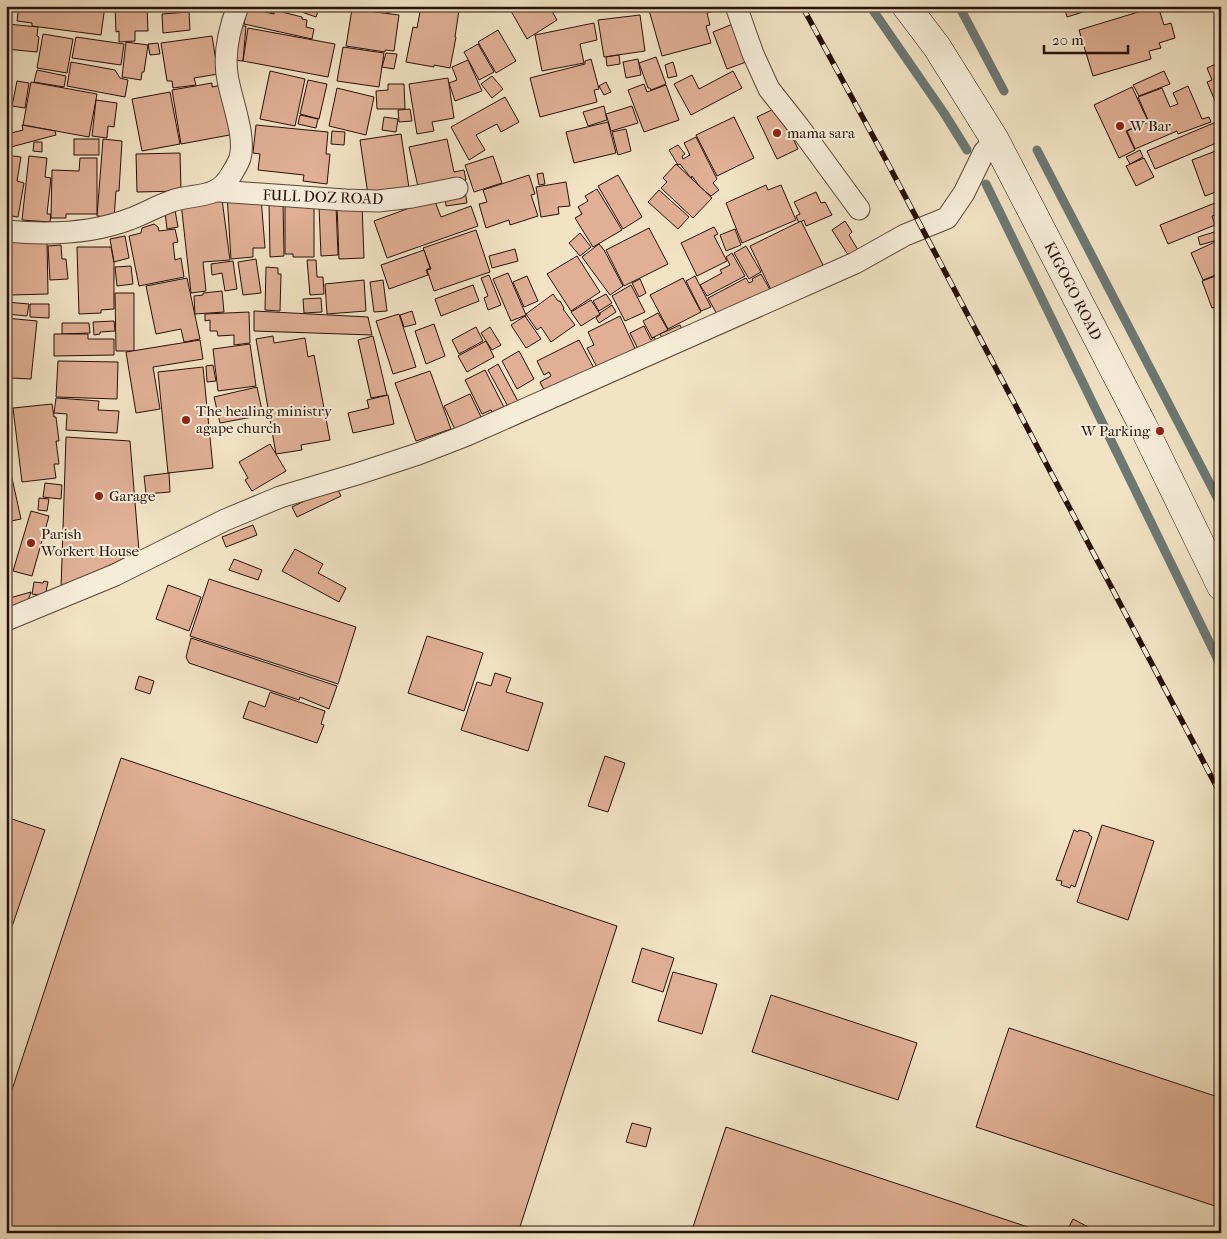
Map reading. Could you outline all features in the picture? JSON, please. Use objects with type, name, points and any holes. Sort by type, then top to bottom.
[{"type":"main road","name":"KIGOGO ROAD","points":[[906,6],[937,47],[995,140],[1142,424],[1221,586]]},
{"type":"street","points":[[218,191],[228,181],[240,158],[242,142],[227,78],[227,38],[238,6]]},
{"type":"street","points":[[736,6],[769,89],[858,209]]},
{"type":"street","points":[[6,620],[115,575],[224,520],[272,500],[418,454],[467,435],[855,263],[905,235],[947,218],[964,193],[984,152],[995,140]]},
{"type":"street","name":"FULL DOZ ROAD","points":[[6,232],[77,232],[110,226],[132,219],[153,208],[175,200],[218,191],[378,201],[412,197],[457,188]]},
{"type":"building","points":[[19,6],[105,6],[101,35],[32,26],[32,23],[17,21]]},
{"type":"building","points":[[115,6],[147,6],[148,31],[135,31],[135,41],[119,42],[119,31],[116,32]]},
{"type":"building","points":[[250,6],[278,6],[277,10],[275,9],[273,13]]},
{"type":"building","points":[[297,6],[320,6],[316,17],[296,10]]},
{"type":"building","points":[[372,6],[392,6],[389,13]]},
{"type":"building","points":[[421,6],[437,6],[459,10],[450,68],[406,62],[413,27],[417,28]]},
{"type":"building","points":[[508,6],[549,6],[557,20],[527,39]]},
{"type":"building","points":[[663,6],[722,6],[723,9],[707,13],[710,25],[706,26],[711,43],[662,56],[649,10]]},
{"type":"building","points":[[1064,6],[1096,6],[1096,8],[1067,17]]},
{"type":"building","points":[[1158,6],[1164,25],[1171,23],[1175,38],[1159,43],[1161,48],[1149,51],[1151,59],[1093,76],[1079,30]]},
{"type":"building","points":[[247,8],[274,14],[274,10],[302,17],[302,19],[307,20],[306,27],[314,29],[312,39],[244,24]]},
{"type":"building","points":[[352,9],[399,15],[394,51],[385,50],[385,52],[346,46]]},
{"type":"building","points":[[189,12],[190,30],[163,33],[162,14]]},
{"type":"building","points":[[640,15],[645,51],[604,57],[598,20]]},
{"type":"building","points":[[594,23],[597,40],[580,44],[584,63],[542,71],[535,35]]},
{"type":"building","points":[[7,24],[38,27],[37,52],[6,49]]},
{"type":"building","points":[[733,24],[746,62],[727,69],[713,32]]},
{"type":"building","points":[[232,26],[246,26],[243,61],[231,60]]},
{"type":"building","points":[[248,28],[335,44],[328,77],[243,61]]},
{"type":"building","points":[[498,30],[516,61],[496,73],[478,42]]},
{"type":"building","points":[[43,34],[73,39],[67,73],[37,68]]},
{"type":"building","points":[[212,36],[218,74],[194,78],[196,85],[173,88],[172,81],[167,81],[161,43]]},
{"type":"building","points":[[76,37],[124,44],[121,65],[72,58]]},
{"type":"building","points":[[126,42],[148,45],[141,80],[122,77]]},
{"type":"building","points":[[158,43],[160,54],[150,55],[148,44]]},
{"type":"building","points":[[478,44],[494,72],[479,80],[464,52]]},
{"type":"building","points":[[343,47],[384,53],[379,87],[337,81]]},
{"type":"building","points":[[386,53],[397,54],[394,69],[382,67]]},
{"type":"building","points":[[619,55],[620,64],[607,66],[606,57]]},
{"type":"building","points":[[656,57],[666,84],[651,90],[648,88],[639,63]]},
{"type":"building","points":[[591,59],[599,89],[594,90],[597,102],[540,117],[530,78],[585,64],[585,61]]},
{"type":"building","points":[[638,59],[641,75],[626,78],[623,62]]},
{"type":"building","points":[[468,60],[482,91],[455,101],[449,83],[457,80],[452,67]]},
{"type":"building","points":[[71,62],[115,70],[120,78],[128,80],[125,97],[67,86]]},
{"type":"building","points":[[673,62],[677,76],[668,78],[665,65]]},
{"type":"building","points":[[1218,63],[1221,70],[1221,115],[1207,82],[1212,80],[1207,68]]},
{"type":"building","points":[[37,70],[66,76],[64,87],[34,82]]},
{"type":"building","points":[[270,71],[305,79],[295,126],[260,119]]},
{"type":"building","points":[[733,71],[742,88],[691,115],[674,84],[692,75],[699,89]]},
{"type":"building","points":[[1164,71],[1170,84],[1139,96],[1133,85]]},
{"type":"building","points":[[492,76],[503,89],[492,98],[481,84]]},
{"type":"building","points":[[448,78],[454,118],[432,122],[434,131],[417,134],[409,84]]},
{"type":"building","points":[[308,80],[327,84],[319,119],[300,114]]},
{"type":"building","points":[[17,81],[29,83],[25,108],[12,106]]},
{"type":"building","points":[[31,82],[97,94],[89,137],[23,125]]},
{"type":"building","points":[[606,82],[611,92],[604,95],[599,86]]},
{"type":"building","points":[[212,83],[212,87],[226,84],[235,134],[181,144],[172,90]]},
{"type":"building","points":[[388,84],[404,84],[405,109],[377,109],[376,91],[388,90]]},
{"type":"building","points":[[644,84],[647,92],[666,85],[679,120],[644,132],[628,90]]},
{"type":"building","points":[[1188,86],[1202,119],[1209,117],[1211,122],[1178,134],[1177,131],[1135,149],[1127,131],[1149,122],[1138,97],[1162,88],[1170,107],[1178,104],[1173,93]]},
{"type":"building","name":"W Bar","points":[[1132,87],[1148,121],[1126,131],[1135,150],[1119,158],[1094,105]]},
{"type":"building","points":[[337,88],[374,97],[366,135],[329,126]]},
{"type":"building","points":[[170,92],[180,144],[142,151],[132,99]]},
{"type":"building","points":[[505,97],[519,122],[501,132],[497,124],[476,135],[485,150],[469,160],[451,127]]},
{"type":"building","points":[[96,100],[117,103],[114,127],[108,126],[107,138],[92,136]]},
{"type":"building","points":[[604,106],[607,120],[588,126],[583,112]]},
{"type":"building","points":[[632,106],[638,123],[611,131],[606,114]]},
{"type":"building","name":"mama sara","points":[[778,107],[798,149],[777,159],[757,117]]},
{"type":"building","points":[[410,109],[412,121],[399,122],[398,110]]},
{"type":"building","points":[[300,115],[318,119],[316,128],[298,124]]},
{"type":"building","points":[[384,117],[398,119],[396,132],[382,130]]},
{"type":"building","points":[[734,117],[754,158],[717,176],[696,135]]},
{"type":"building","points":[[1221,120],[1221,141],[1155,169],[1147,151]]},
{"type":"building","points":[[608,122],[616,153],[574,163],[566,132]]},
{"type":"building","points":[[22,125],[55,131],[56,135],[11,147],[7,134],[23,130]]},
{"type":"building","points":[[256,125],[328,132],[326,154],[330,154],[327,184],[303,181],[304,175],[258,170],[260,154],[253,153]]},
{"type":"building","points":[[626,129],[631,151],[618,155],[612,132]]},
{"type":"building","points":[[332,131],[345,132],[344,145],[331,144]]},
{"type":"building","points":[[401,134],[409,188],[368,195],[360,140]]},
{"type":"building","points":[[696,137],[717,179],[713,183],[719,190],[711,196],[700,187],[692,176],[691,178],[680,164],[678,165],[669,150],[678,145],[685,154],[682,156],[683,159],[690,155],[684,143]]},
{"type":"building","points":[[74,139],[99,139],[99,155],[74,155]]},
{"type":"building","points":[[103,139],[122,141],[119,191],[116,191],[114,218],[97,216]]},
{"type":"building","points":[[447,139],[454,172],[464,170],[466,180],[419,191],[409,147]]},
{"type":"building","points":[[34,142],[42,142],[42,152],[33,151]]},
{"type":"building","points":[[1221,149],[1221,190],[1205,196],[1192,160]]},
{"type":"building","points":[[1140,150],[1143,157],[1130,164],[1126,157]]},
{"type":"building","points":[[180,153],[181,191],[137,192],[136,154]]},
{"type":"building","points":[[6,155],[21,157],[17,181],[24,183],[18,217],[6,215]]},
{"type":"building","points":[[29,156],[47,158],[45,177],[51,178],[47,214],[51,214],[50,222],[22,220]]},
{"type":"building","points":[[493,156],[502,183],[474,192],[465,165]]},
{"type":"building","points":[[80,158],[97,158],[97,214],[66,214],[66,218],[51,218],[52,170],[79,171]]},
{"type":"building","points":[[1144,158],[1154,177],[1136,186],[1126,166]]},
{"type":"building","points":[[676,164],[712,198],[693,218],[661,188],[667,182],[663,178]]},
{"type":"building","points":[[543,173],[545,184],[539,185],[537,174]]},
{"type":"building","points":[[529,175],[535,194],[531,195],[538,216],[510,225],[509,220],[486,228],[479,204],[487,202],[483,190]]},
{"type":"building","points":[[618,175],[642,217],[623,229],[598,186]]},
{"type":"building","points":[[566,182],[570,206],[558,207],[559,214],[541,217],[536,187]]},
{"type":"building","points":[[766,185],[768,190],[781,185],[796,220],[742,243],[726,203]]},
{"type":"building","points":[[597,189],[622,230],[593,247],[575,218],[582,214],[578,207],[588,201],[585,196]]},
{"type":"building","points":[[659,190],[689,217],[678,229],[648,202]]},
{"type":"building","points":[[465,191],[467,203],[446,206],[445,195]]},
{"type":"building","points":[[816,192],[821,203],[825,202],[832,215],[806,226],[804,220],[799,223],[796,216],[800,214],[794,202]]},
{"type":"building","points":[[227,195],[261,198],[265,248],[253,248],[253,257],[231,259]]},
{"type":"building","points":[[222,199],[230,260],[203,262],[206,291],[191,293],[181,203]]},
{"type":"building","points":[[434,199],[441,217],[471,206],[478,226],[387,258],[374,221]]},
{"type":"building","points":[[269,202],[283,202],[284,256],[270,257]]},
{"type":"building","points":[[314,202],[314,257],[293,257],[293,254],[285,254],[285,203]]},
{"type":"building","points":[[1215,203],[1218,214],[1212,216],[1215,225],[1168,244],[1160,225]]},
{"type":"building","points":[[362,204],[364,258],[339,259],[337,205]]},
{"type":"building","points":[[336,205],[338,255],[321,256],[319,206]]},
{"type":"building","points":[[175,210],[178,227],[167,229],[165,212]]},
{"type":"building","points":[[801,221],[824,267],[772,292],[750,246]]},
{"type":"building","points":[[845,221],[852,232],[849,235],[861,255],[852,261],[832,230]]},
{"type":"building","points":[[154,224],[158,227],[159,231],[175,229],[178,242],[173,243],[175,260],[181,258],[184,277],[139,286],[129,236],[141,233],[142,228]]},
{"type":"building","points":[[714,227],[718,234],[714,236],[727,261],[697,276],[681,243]]},
{"type":"building","points":[[649,228],[668,264],[624,286],[606,250]]},
{"type":"building","points":[[735,229],[741,245],[726,251],[720,235]]},
{"type":"building","points":[[476,230],[490,272],[434,291],[427,270],[431,269],[423,248]]},
{"type":"building","points":[[1221,230],[1221,239],[1200,245],[1198,237]]},
{"type":"building","points":[[580,233],[591,247],[580,256],[569,243]]},
{"type":"building","points":[[125,236],[129,258],[114,262],[110,239]]},
{"type":"building","points":[[47,241],[48,294],[11,295],[10,242]]},
{"type":"building","points":[[1215,242],[1221,254],[1221,273],[1203,280],[1191,253]]},
{"type":"building","points":[[599,244],[623,286],[610,295],[582,257]]},
{"type":"building","points":[[61,245],[62,259],[66,259],[68,279],[50,280],[48,246]]},
{"type":"building","points":[[746,246],[761,272],[749,279],[734,253]]},
{"type":"building","points":[[77,247],[111,247],[114,263],[114,309],[101,310],[101,313],[79,314]]},
{"type":"building","points":[[515,249],[518,261],[492,268],[489,256]]},
{"type":"building","points":[[424,250],[430,268],[426,270],[428,275],[389,289],[381,265]]},
{"type":"building","points":[[732,253],[745,276],[707,296],[700,285],[722,273],[720,270],[730,265],[726,257]]},
{"type":"building","points":[[577,256],[600,292],[571,311],[547,274]]},
{"type":"building","points":[[256,259],[261,293],[243,295],[238,262]]},
{"type":"building","points":[[307,260],[316,260],[317,277],[323,277],[324,294],[310,295]]},
{"type":"building","points":[[233,261],[237,289],[225,291],[222,273],[212,275],[211,264]]},
{"type":"building","points":[[131,266],[133,284],[117,286],[115,267]]},
{"type":"building","points":[[266,267],[278,268],[278,274],[281,274],[280,311],[265,310]]},
{"type":"building","points":[[508,273],[526,315],[511,321],[493,279]]},
{"type":"building","points":[[761,274],[773,295],[719,318],[708,298],[746,278],[749,283]]},
{"type":"building","points":[[1221,274],[1221,305],[1212,308],[1202,281]]},
{"type":"building","points":[[489,275],[501,305],[488,310],[484,298],[488,296],[481,278]]},
{"type":"building","points":[[527,276],[538,301],[524,307],[513,282]]},
{"type":"building","points":[[695,276],[711,307],[701,311],[686,281]]},
{"type":"building","points":[[187,278],[200,339],[184,342],[181,329],[156,334],[146,286]]},
{"type":"building","points":[[683,278],[701,312],[668,329],[650,295]]},
{"type":"building","points":[[640,279],[646,293],[639,297],[632,283]]},
{"type":"building","points":[[364,280],[366,311],[327,314],[325,284]]},
{"type":"building","points":[[383,280],[387,311],[374,312],[370,282]]},
{"type":"building","points":[[473,285],[479,301],[441,316],[435,299]]},
{"type":"building","points":[[631,285],[645,312],[625,321],[612,296]]},
{"type":"building","points":[[222,291],[224,312],[195,314],[194,296]]},
{"type":"building","points":[[115,293],[134,293],[134,351],[116,351]]},
{"type":"building","points":[[553,294],[560,301],[563,309],[575,325],[551,342],[541,327],[537,330],[526,314]]},
{"type":"building","points":[[606,294],[612,303],[599,311],[593,301]]},
{"type":"building","points":[[321,298],[322,312],[304,313],[303,299]]},
{"type":"building","points":[[591,300],[600,314],[581,326],[571,312]]},
{"type":"building","points":[[6,302],[29,304],[27,316],[6,314]]},
{"type":"building","points":[[30,304],[49,304],[49,318],[30,317]]},
{"type":"building","points":[[612,305],[616,312],[599,323],[596,318]]},
{"type":"building","points":[[254,311],[368,317],[372,335],[254,331]]},
{"type":"building","points":[[412,311],[416,324],[404,327],[400,315]]},
{"type":"building","points":[[249,312],[250,343],[234,345],[234,335],[218,336],[217,331],[210,331],[210,320],[205,321],[205,314]]},
{"type":"building","points":[[658,313],[668,330],[652,338],[643,321]]},
{"type":"building","points":[[399,314],[416,367],[393,374],[376,321]]},
{"type":"building","points":[[525,316],[541,339],[526,348],[511,325]]},
{"type":"building","points":[[620,316],[637,353],[599,371],[587,348],[594,345],[588,332]]},
{"type":"building","points":[[6,318],[37,321],[31,379],[11,378],[11,371],[6,370]]},
{"type":"building","points":[[114,321],[115,331],[100,332],[100,334],[94,335],[93,322]]},
{"type":"building","points":[[62,323],[89,323],[90,333],[62,334]]},
{"type":"building","points":[[434,324],[445,356],[426,364],[415,331]]},
{"type":"building","points":[[680,325],[685,336],[666,346],[660,334]]},
{"type":"building","points":[[644,326],[651,340],[654,337],[659,346],[641,355],[630,333]]},
{"type":"building","points":[[476,327],[483,341],[459,354],[452,340]]},
{"type":"building","points":[[490,327],[501,345],[492,350],[481,333]]},
{"type":"building","points":[[54,334],[88,334],[88,339],[114,339],[114,355],[54,356]]},
{"type":"building","points":[[273,336],[274,343],[305,338],[308,357],[314,355],[330,440],[301,445],[302,450],[276,454],[256,339]]},
{"type":"building","points":[[373,336],[387,395],[371,398],[358,340]]},
{"type":"building","points":[[200,340],[203,359],[153,367],[160,409],[136,413],[126,352]]},
{"type":"building","points":[[579,340],[596,372],[547,396],[540,382],[551,376],[549,372],[544,375],[537,361]]},
{"type":"building","points":[[486,341],[494,357],[467,372],[458,356]]},
{"type":"building","points":[[250,344],[256,386],[218,391],[213,349]]},
{"type":"building","points":[[519,351],[534,379],[517,389],[502,361]]},
{"type":"building","points":[[58,361],[118,362],[117,399],[56,397]]},
{"type":"building","points":[[498,364],[521,407],[511,412],[488,370]]},
{"type":"building","points":[[213,365],[216,381],[207,382],[206,366]]},
{"type":"building","name":"The healing ministry agape church","points":[[203,367],[213,468],[168,473],[158,372]]},
{"type":"building","points":[[485,370],[508,415],[497,420],[491,410],[482,414],[465,380]]},
{"type":"building","points":[[430,371],[451,429],[416,441],[395,383]]},
{"type":"building","points":[[257,387],[263,415],[220,423],[214,397]]},
{"type":"building","points":[[470,394],[484,423],[458,436],[444,406]]},
{"type":"building","points":[[388,395],[394,424],[353,433],[348,413],[369,408],[367,400]]},
{"type":"building","points":[[56,398],[99,401],[98,410],[119,411],[117,433],[66,430],[67,414],[54,413]]},
{"type":"building","points":[[52,404],[54,417],[56,417],[59,441],[56,441],[59,464],[54,464],[56,478],[22,482],[13,408]]},
{"type":"building","name":"Garage","points":[[66,437],[130,441],[139,551],[61,589]]},
{"type":"building","points":[[270,444],[286,471],[252,491],[245,480],[248,478],[239,462]]},
{"type":"building","points":[[6,451],[21,519],[6,522]]},
{"type":"building","points":[[169,473],[170,492],[146,494],[144,476]]},
{"type":"building","points":[[45,483],[62,485],[61,499],[43,497]]},
{"type":"building","points":[[336,486],[341,496],[297,517],[292,507]]},
{"type":"building","points":[[39,498],[49,499],[47,511],[38,510]]},
{"type":"building","name":"Parish Workert House","points":[[31,511],[49,516],[32,576],[13,571]]},
{"type":"building","points":[[253,525],[257,535],[226,547],[222,537]]},
{"type":"building","points":[[295,549],[323,564],[318,573],[346,588],[339,602],[282,571]]},
{"type":"building","points":[[234,559],[262,570],[258,580],[229,570]]},
{"type":"building","points":[[209,579],[356,627],[338,684],[190,636]]},
{"type":"building","points":[[44,581],[48,582],[45,596],[32,594],[34,582],[43,583]]},
{"type":"building","points":[[168,585],[201,597],[189,631],[156,619]]},
{"type":"building","points":[[31,592],[24,612],[6,617],[6,599]]},
{"type":"building","points":[[427,636],[483,653],[464,711],[408,693]]},
{"type":"building","points":[[191,638],[337,686],[329,709],[300,697],[299,700],[189,663],[186,657]]},
{"type":"building","points":[[495,673],[511,678],[506,692],[543,703],[528,751],[461,730],[477,682],[491,686]]},
{"type":"building","points":[[139,676],[154,681],[150,694],[135,689]]},
{"type":"building","points":[[270,692],[325,711],[321,724],[324,725],[317,743],[243,718],[249,701],[265,707]]},
{"type":"building","points":[[605,756],[625,763],[608,812],[588,806]]},
{"type":"building","points":[[121,758],[617,926],[518,1233],[6,1233],[6,1108]]},
{"type":"building","points":[[6,817],[45,830],[6,944]]},
{"type":"building","points":[[1102,825],[1154,841],[1128,920],[1077,902]]},
{"type":"building","points":[[1074,830],[1089,833],[1092,837],[1075,887],[1071,885],[1070,888],[1061,885],[1062,881],[1056,880]]},
{"type":"building","points":[[642,948],[674,958],[663,992],[632,982]]},
{"type":"building","points":[[673,972],[717,984],[702,1034],[658,1021]]},
{"type":"building","points":[[771,995],[917,1043],[898,1100],[752,1052]]},
{"type":"building","points":[[1009,1028],[1221,1098],[1221,1208],[976,1127]]},
{"type":"building","points":[[632,1123],[651,1128],[646,1147],[626,1142]]},
{"type":"building","points":[[726,1127],[1046,1233],[691,1233]]},
{"type":"building","points":[[1073,1219],[1092,1229],[1090,1233],[1066,1233]]},
{"type":"waterway","points":[[870,6],[944,113],[967,150]]},
{"type":"waterway","points":[[959,6],[1004,91]]},
{"type":"waterway","points":[[1037,150],[1221,505]]},
{"type":"waterway","points":[[986,184],[1221,666]]},
{"type":"railway","points":[[802,6],[886,160],[1221,795]]},
{"type":"place","name":"W Bar","points":[[1120,126]]},
{"type":"place","name":"mama sara","points":[[777,133]]},
{"type":"place","name":"The healing ministry agape church","points":[[186,420]]},
{"type":"place","name":"W Parking","points":[[1160,431]]},
{"type":"place","name":"Garage","points":[[99,496]]},
{"type":"place","name":"Parish Workert House","points":[[31,543]]}]
